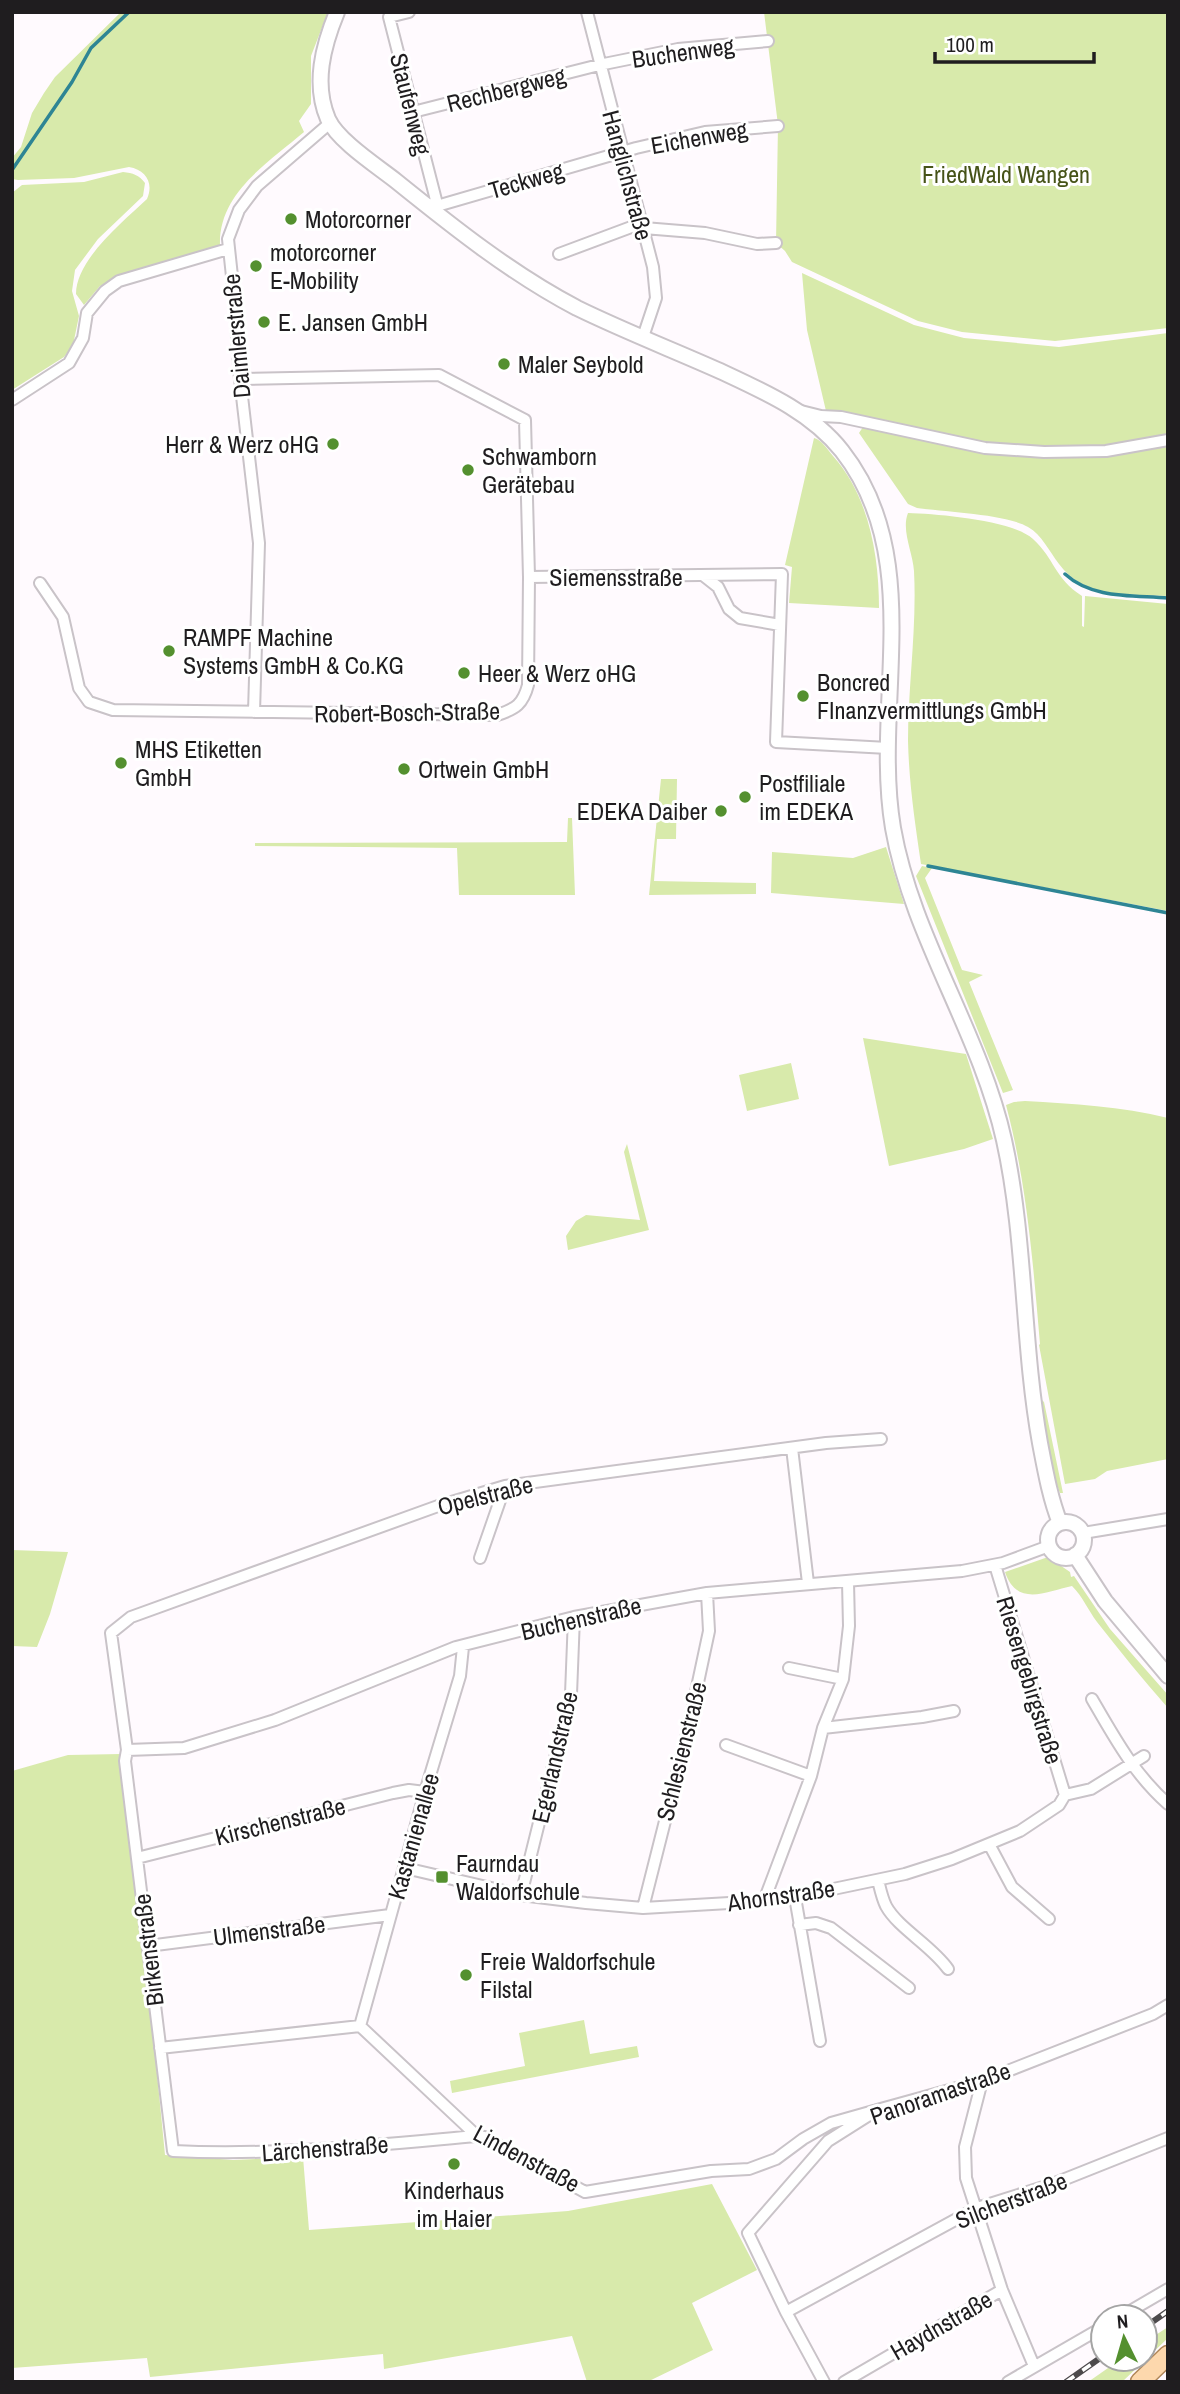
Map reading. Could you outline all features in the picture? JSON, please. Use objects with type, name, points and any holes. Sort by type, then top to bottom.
[{"type":"main road","points":[[1140,2382],[1168,2354]]},
{"type":"street","points":[[337,12],[324,43],[321,72],[323,100],[330,123],[349,143],[429,208],[530,280],[578,308],[757,388],[797,410],[839,447],[858,473],[873,502],[886,544],[892,622],[888,748],[890,803],[903,873],[974,1051],[1004,1140],[1012,1187],[1038,1431],[1059,1523]]},
{"type":"street","name":"Staufenweg","points":[[409,12],[389,17],[436,200],[429,208]]},
{"type":"street","name":"Hanglichstraße","points":[[587,12],[653,267],[656,298],[643,337]]},
{"type":"street","name":"Buchenweg","points":[[599,65],[678,49],[768,41]]},
{"type":"street","name":"Rechbergweg","points":[[413,112],[599,65]]},
{"type":"street","name":"Daimlerstraße","points":[[254,712],[259,543],[228,249],[230,227],[257,186],[330,123]]},
{"type":"street","name":"Eichenweg","points":[[622,152],[705,132],[778,125]]},
{"type":"street","name":"Teckweg","points":[[429,208],[622,152]]},
{"type":"street","points":[[559,254],[643,226],[705,233],[757,244],[776,243]]},
{"type":"street","points":[[12,400],[69,363],[83,338],[87,313],[105,291],[119,281],[228,249]]},
{"type":"street","name":"Robert-Bosch-Straße","points":[[240,379],[439,375],[525,420],[529,578],[528,685],[524,701],[514,710],[498,715],[254,712]]},
{"type":"street","points":[[797,410],[985,448],[1045,452],[1106,451],[1168,440]]},
{"type":"street","name":"Siemensstraße","points":[[529,578],[782,574],[776,742],[888,748]]},
{"type":"street","name":"Siemensstraße","points":[[704,576],[718,587],[729,609],[740,618],[780,625]]},
{"type":"street","points":[[40,583],[63,617],[79,688],[89,702],[113,710],[254,712]]},
{"type":"street","name":"Opelstraße","points":[[111,1633],[131,1617],[143,1612],[438,1506],[505,1486],[792,1448],[881,1439]]},
{"type":"street","points":[[792,1448],[808,1583]]},
{"type":"street","points":[[480,1558],[505,1486]]},
{"type":"street","points":[[1083,1534],[1164,1519],[1168,1530]]},
{"type":"street","points":[[1059,1523],[1075,1525],[1083,1534],[1083,1546],[1075,1555],[1064,1558],[1058,1556],[1049,1546],[1050,1531],[1059,1523]]},
{"type":"street","name":"Buchenstraße","points":[[127,1750],[184,1748],[275,1720],[456,1647],[574,1617],[707,1593],[962,1571],[995,1565],[1049,1546]]},
{"type":"street","points":[[1075,1555],[1105,1601],[1168,1676]]},
{"type":"street","name":"Riesengebirgstraße","points":[[995,1565],[1065,1795]]},
{"type":"street","points":[[764,1901],[811,1776],[823,1728],[843,1679],[849,1626],[848,1582]]},
{"type":"street","name":"Schlesienstraße","points":[[643,1908],[687,1734],[709,1631],[707,1593]]},
{"type":"street","name":"Egerlandstraße","points":[[521,1895],[571,1694],[574,1617]]},
{"type":"street","name":"Birkenstraße","points":[[111,1633],[173,2151]]},
{"type":"street","name":"Kastanienallee","points":[[360,2026],[460,1676],[463,1647]]},
{"type":"street","points":[[789,1668],[843,1679]]},
{"type":"street","points":[[1092,1699],[1130,1764],[1168,1804]]},
{"type":"street","points":[[823,1728],[954,1711]]},
{"type":"street","points":[[726,1745],[811,1776]]},
{"type":"street","name":"Ahornstraße","points":[[405,1868],[521,1895],[643,1908],[795,1897],[925,1869],[989,1844],[1020,1831],[1059,1805],[1065,1795],[1091,1789],[1144,1755]]},
{"type":"street","name":"Kirschenstraße","points":[[137,1858],[393,1793],[409,1790],[425,1792]]},
{"type":"street","points":[[989,1844],[1013,1887],[1049,1919]]},
{"type":"street","points":[[878,1880],[885,1905],[892,1915],[938,1955],[948,1969]]},
{"type":"street","points":[[795,1897],[820,2041]]},
{"type":"street","name":"Ulmenstraße","points":[[148,1945],[390,1915]]},
{"type":"street","points":[[799,1925],[816,1923],[831,1928],[909,1987]]},
{"type":"street","name":"Panoramastraße","points":[[824,2382],[748,2233],[828,2141],[877,2110],[982,2081],[1153,2014],[1168,2005]]},
{"type":"street","points":[[160,2048],[360,2026]]},
{"type":"street","name":"Lindenstraße","points":[[360,2026],[477,2136],[484,2137],[585,2192],[711,2171],[749,2169],[776,2159],[831,2123],[877,2110]]},
{"type":"street","points":[[982,2081],[965,2147],[966,2178],[1002,2290],[1034,2366]]},
{"type":"street","name":"Lärchenstraße","points":[[173,2151],[283,2152],[477,2136]]},
{"type":"street","name":"Silcherstraße","points":[[786,2312],[977,2208],[1073,2176],[1168,2138]]},
{"type":"street","points":[[1144,2303],[1168,2289]]},
{"type":"street","name":"Haydnstraße","points":[[844,2382],[1002,2290]]},
{"type":"street","points":[[1008,2382],[1089,2335]]},
{"type":"green space","points":[[121,12],[328,12],[311,56],[311,104],[299,121],[304,132],[261,168],[236,195],[227,210],[220,246],[119,276],[100,286],[84,305],[76,294],[84,267],[114,229],[147,199],[150,188],[147,178],[140,171],[129,167],[74,178],[18,180],[12,179],[12,158],[21,147],[32,113],[55,77]]},
{"type":"green space","name":"FriedWald Wangen","points":[[764,12],[1168,12],[1168,328],[1055,341],[962,332],[918,321],[792,262],[776,243],[778,125]]},
{"type":"green space","points":[[123,172],[143,180],[143,196],[98,239],[75,270],[72,291],[79,316],[73,345],[64,357],[12,390],[12,193],[22,185],[84,182]]},
{"type":"green space","points":[[802,273],[914,325],[964,338],[1059,347],[1168,333],[1168,435],[1104,447],[1020,447],[987,444],[826,411],[807,330]]},
{"type":"green space","points":[[863,427],[993,453],[1168,442],[1168,596],[1108,592],[1081,583],[1059,564],[1037,534],[1018,523],[991,516],[917,508],[908,504],[859,433]]},
{"type":"green space","points":[[814,438],[824,445],[845,472],[863,508],[874,548],[879,608],[789,603],[792,567],[785,565]]},
{"type":"green space","points":[[908,513],[992,523],[1023,532],[1040,546],[1060,575],[1082,596],[1084,627],[1085,596],[1168,604],[1168,911],[921,864],[908,741],[915,592],[906,527]]},
{"type":"green space","points":[[661,779],[677,779],[676,839],[657,839],[654,881],[756,883],[756,894],[649,895]]},
{"type":"green space","points":[[568,818],[572,818],[575,895],[459,895],[457,848],[255,846],[255,843],[567,842]]},
{"type":"green space","points":[[886,847],[904,904],[771,893],[772,852],[853,858]]},
{"type":"green space","points":[[922,866],[932,868],[925,878],[962,970],[983,975],[969,982],[1013,1090],[1003,1093],[916,876]]},
{"type":"green space","points":[[863,1038],[966,1054],[993,1139],[964,1149],[889,1166]]},
{"type":"green space","points":[[791,1063],[799,1099],[747,1111],[739,1075]]},
{"type":"green space","points":[[1025,1101],[1115,1108],[1168,1118],[1168,1459],[1107,1471],[1095,1479],[1065,1484],[1039,1345],[1028,1224],[1006,1105]]},
{"type":"green space","points":[[627,1144],[649,1230],[568,1250],[566,1236],[576,1221],[586,1215],[640,1220],[624,1152]]},
{"type":"green space","points":[[1041,1399],[1044,1402],[1063,1493],[1060,1493],[1053,1474]]},
{"type":"green space","points":[[12,1550],[68,1552],[50,1614],[37,1647],[12,1646]]},
{"type":"green space","points":[[1048,1557],[1070,1572],[1071,1577],[1074,1576],[1110,1629],[1168,1695],[1168,1708],[1097,1622],[1072,1586],[1033,1594],[1017,1590],[1010,1583],[1005,1572]]},
{"type":"green space","points":[[121,1754],[145,1951],[165,2155],[233,2160],[303,2157],[309,2230],[568,2211],[712,2184],[757,2270],[692,2303],[713,2350],[647,2382],[587,2382],[572,2336],[384,2369],[383,2354],[150,2377],[147,2358],[12,2368],[12,1771],[68,1755]]},
{"type":"green space","points":[[584,2020],[590,2054],[637,2046],[639,2057],[452,2093],[450,2081],[525,2066],[519,2033]]},
{"type":"green space","points":[[1168,2327],[1168,2338],[1159,2347],[1159,2333]]},
{"type":"green space","points":[[1101,2373],[1131,2373],[1122,2382],[1088,2382]]},
{"type":"waterway","points":[[12,170],[72,82],[91,48],[129,12]]},
{"type":"waterway","points":[[1065,574],[1100,592],[1168,598]]},
{"type":"waterway","points":[[928,866],[1168,913]]},
{"type":"railway","points":[[1159,2317],[1168,2311]]},
{"type":"railway","points":[[1066,2382],[1089,2366]]},
{"type":"place","name":"Motorcorner","points":[[291,219]]},
{"type":"place","name":"motorcorner E-Mobility","points":[[256,266]]},
{"type":"place","name":"E. Jansen GmbH","points":[[264,322]]},
{"type":"place","name":"Maler Seybold","points":[[504,364]]},
{"type":"place","name":"Herr & Werz oHG","points":[[333,444]]},
{"type":"place","name":"Schwamborn Gerätebau","points":[[468,470]]},
{"type":"place","name":"RAMPF Machine Systems GmbH & Co.KG","points":[[169,651]]},
{"type":"place","name":"Heer & Werz oHG","points":[[464,673]]},
{"type":"place","name":"Boncred FInanzvermittlungs GmbH","points":[[803,696]]},
{"type":"place","name":"MHS Etiketten GmbH","points":[[121,763]]},
{"type":"place","name":"Ortwein GmbH","points":[[404,769]]},
{"type":"place","name":"Postfiliale im EDEKA","points":[[745,797]]},
{"type":"place","name":"EDEKA Daiber","points":[[721,811]]},
{"type":"place","name":"Faurndau Waldorfschule","points":[[442,1877]]},
{"type":"place","name":"Freie Waldorfschule Filstal","points":[[466,1975]]},
{"type":"place","name":"Kinderhaus im Haier","points":[[454,2164]]}]
